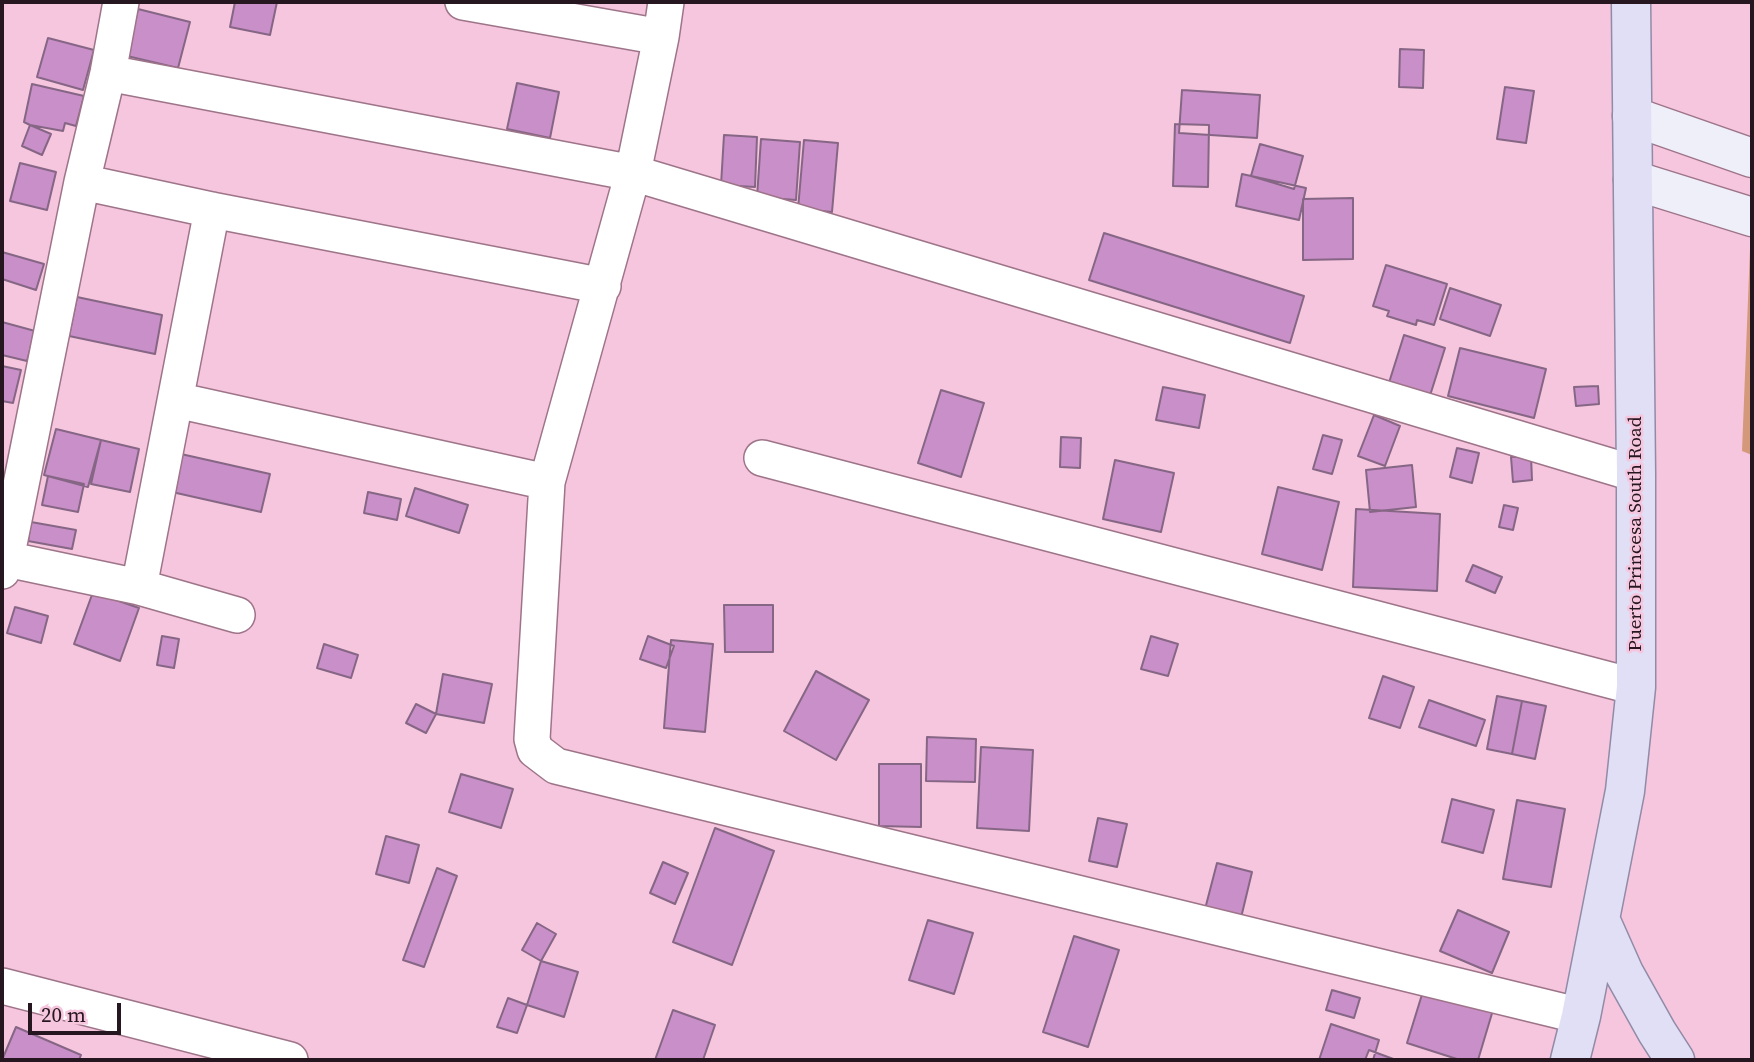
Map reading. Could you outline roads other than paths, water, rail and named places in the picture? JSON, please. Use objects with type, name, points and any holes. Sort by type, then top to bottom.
[{"type":"main road","name":"Puerto Princesa South Road","points":[[1570,1060],[1625,791],[1636,687],[1631,2]]},
{"type":"main road","points":[[1600,919],[1624,973],[1675,1060]]},
{"type":"street","points":[[121,2],[4,565],[139,587],[237,615]]},
{"type":"street","points":[[463,2],[661,37]]},
{"type":"street","points":[[666,2],[633,173],[547,482],[532,739],[536,750],[556,766],[1581,1016]]},
{"type":"street","points":[[108,73],[633,173],[1636,474]]},
{"type":"street","points":[[1632,116],[1752,158]]},
{"type":"street","points":[[1633,180],[1752,217]]},
{"type":"street","points":[[82,182],[603,286]]},
{"type":"street","points":[[139,587],[212,210]]},
{"type":"street","points":[[176,400],[547,482]]},
{"type":"street","points":[[762,458],[1636,687]]},
{"type":"street","points":[[2,986],[290,1060]]}]
